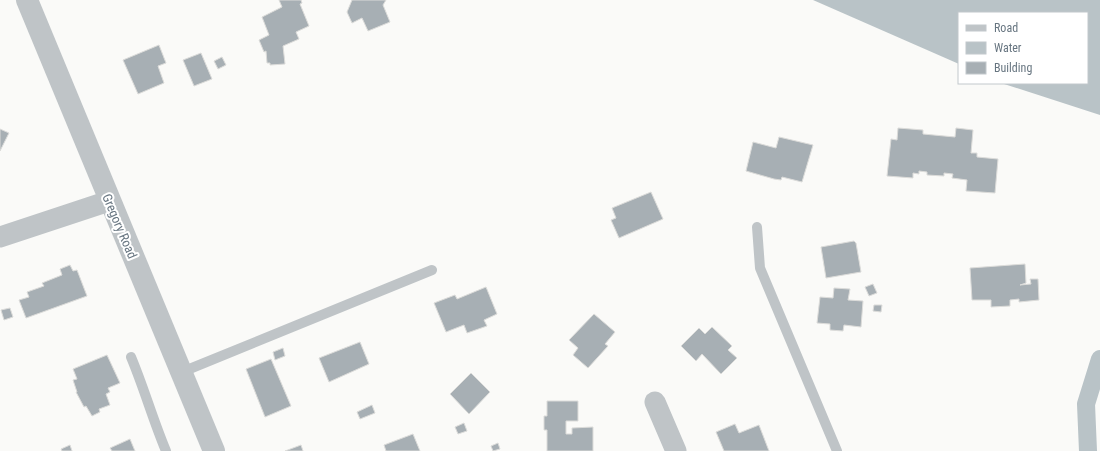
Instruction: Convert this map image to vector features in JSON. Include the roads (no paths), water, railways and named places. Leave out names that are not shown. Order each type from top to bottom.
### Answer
[{"type":"street","name":"Gregory Road","points":[[26,0],[214,451]]},
{"type":"street","points":[[0,237],[109,201]]},
{"type":"street","points":[[655,402],[676,451]]},
{"type":"lane","points":[[757,227],[760,268],[836,451]]},
{"type":"lane","points":[[182,372],[432,270]]},
{"type":"lane","points":[[131,357],[142,385],[148,408],[166,451]]},
{"type":"water","points":[[813,0],[1100,0],[1100,115],[1004,84],[1088,84],[1088,12],[958,12],[958,64]]},
{"type":"waterway","points":[[1088,451],[1086,404],[1100,359]]}]
